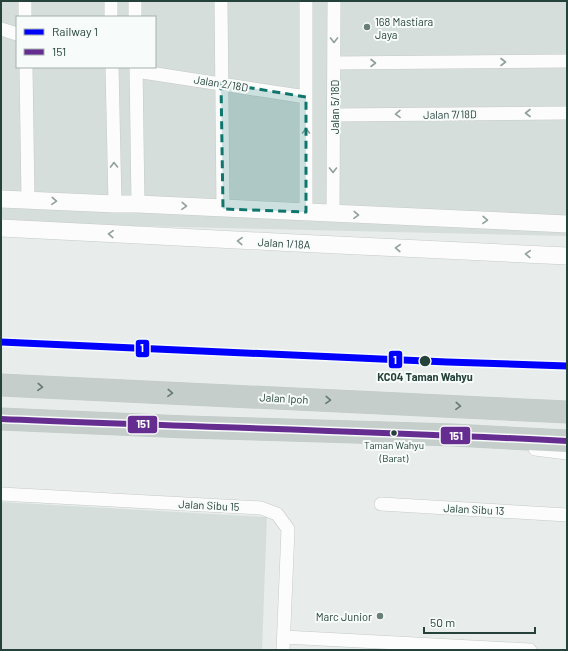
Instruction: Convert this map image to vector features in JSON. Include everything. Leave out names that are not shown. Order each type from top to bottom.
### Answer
[{"type":"highway","name":"Jalan Ipoh","points":[[1,385],[567,412]]},
{"type":"highway","points":[[1,419],[187,427],[453,435],[567,441]]},
{"type":"street","points":[[24,1],[25,16]]},
{"type":"street","points":[[111,1],[111,16]]},
{"type":"street","points":[[135,1],[135,16]]},
{"type":"street","points":[[221,1],[223,209]]},
{"type":"street","points":[[306,1],[306,212]]},
{"type":"street","name":"Jalan 5/18D","points":[[333,214],[334,1]]},
{"type":"street","points":[[1,29],[16,34]]},
{"type":"street","points":[[334,63],[567,61]]},
{"type":"street","points":[[26,68],[28,200]]},
{"type":"street","points":[[112,68],[115,204]]},
{"type":"street","points":[[136,69],[138,204]]},
{"type":"street","name":"Jalan 2/18D","points":[[136,69],[306,97]]},
{"type":"street","name":"Jalan 7/18D","points":[[334,115],[567,113]]},
{"type":"street","points":[[1,199],[567,224]]},
{"type":"street","name":"Jalan 1/18A","points":[[1,228],[336,246],[567,256]]},
{"type":"street","points":[[453,435],[491,444],[567,453]]},
{"type":"street","name":"Jalan Sibu 15","points":[[1,494],[261,508],[277,514],[288,529],[283,644]]},
{"type":"street","name":"Jalan Sibu 13","points":[[381,504],[567,515]]},
{"type":"street","points":[[283,644],[530,650]]},
{"type":"highlighted area","points":[[221,83],[306,97],[306,212],[223,209]]},
{"type":"shaded area","points":[[1,1],[567,1],[567,236],[1,223]]},
{"type":"shaded area","points":[[1,502],[267,517],[262,650],[1,650]]},
{"type":"rail line","name":"1","points":[[1,342],[567,366]]},
{"type":"transit line","name":"151","points":[[1,419],[425,434],[567,441]]},
{"type":"place","name":"168 Mastiara Jaya","points":[[367,27]]},
{"type":"place","name":"KC04 Taman Wahyu","points":[[425,361]]},
{"type":"place","name":"Taman Wahyu (Barat)","points":[[394,433]]},
{"type":"place","name":"Marc Junior","points":[[380,616]]}]
